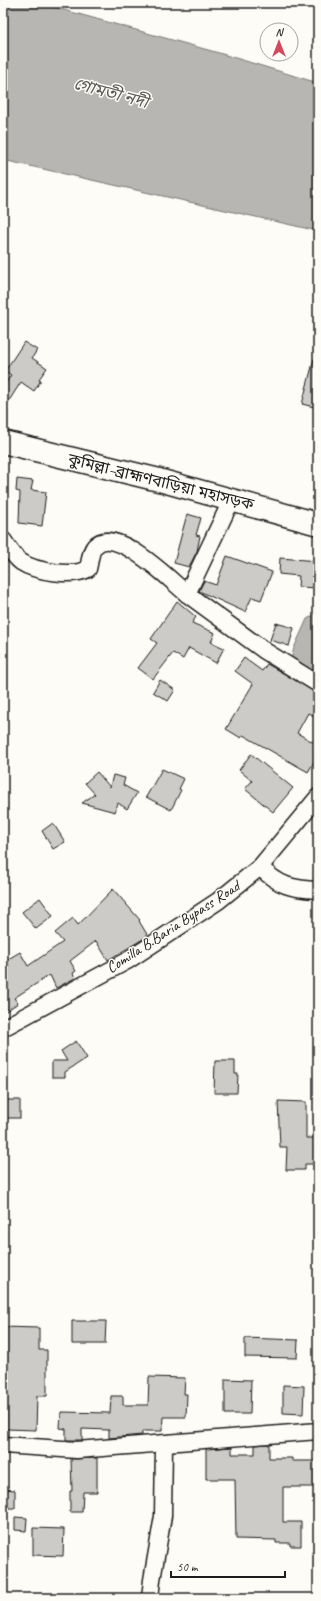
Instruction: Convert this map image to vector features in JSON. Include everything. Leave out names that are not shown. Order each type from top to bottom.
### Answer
[{"type":"highway","name":"কুমিল্লা–ব্রাহ্মণবাড়িয়া মহাসড়ক","points":[[3,442],[101,465],[232,499],[318,524]]},
{"type":"street","points":[[187,594],[232,499]]},
{"type":"street","points":[[3,540],[21,562],[42,570],[70,574],[82,572],[88,569],[92,549],[101,541],[110,540],[126,546],[187,594],[265,651],[318,684]]},
{"type":"street","name":"Comilla B.Baria Bypass Road","points":[[3,1028],[127,961],[218,901],[260,867],[318,797]]},
{"type":"street","points":[[260,867],[270,877],[283,885],[318,890]]},
{"type":"street","points":[[3,1445],[77,1450],[318,1431]]},
{"type":"street","points":[[150,1598],[163,1516],[164,1444]]},
{"type":"water","name":"গোমতী নদী","points":[[3,3],[39,3],[219,53],[318,83],[318,231],[3,160]]},
{"type":"water","points":[[318,613],[318,676],[291,659],[294,648],[307,619]]},
{"type":"building","points":[[24,342],[37,350],[32,358],[47,368],[39,379],[41,380],[34,391],[21,382],[3,410],[3,387],[11,375],[5,371]]},
{"type":"building","points":[[314,359],[318,359],[318,408],[302,404]]},
{"type":"building","points":[[17,479],[33,481],[31,490],[46,492],[42,526],[19,523],[20,492],[16,491]]},
{"type":"building","points":[[187,514],[201,518],[196,535],[200,536],[197,551],[189,567],[174,563]]},
{"type":"building","points":[[227,556],[272,572],[261,600],[252,597],[245,612],[199,591],[204,581],[216,585]]},
{"type":"building","points":[[280,558],[318,561],[318,588],[298,587],[299,576],[279,574]]},
{"type":"building","points":[[177,601],[196,617],[192,623],[215,633],[211,642],[224,648],[216,663],[189,648],[183,659],[173,653],[153,679],[138,668],[157,643],[151,639]]},
{"type":"building","points":[[276,623],[294,628],[289,646],[270,640]]},
{"type":"building","points":[[244,658],[262,671],[267,664],[318,693],[318,718],[308,713],[297,733],[318,745],[318,755],[308,772],[243,735],[241,738],[226,729],[253,684],[235,671]]},
{"type":"building","points":[[160,680],[175,690],[168,701],[153,692]]},
{"type":"building","points":[[251,754],[293,788],[273,812],[245,789],[252,781],[239,770]]},
{"type":"building","points":[[162,769],[184,779],[179,789],[181,790],[171,810],[146,797]]},
{"type":"building","points":[[97,772],[110,787],[113,775],[125,778],[123,785],[137,793],[127,809],[118,803],[115,812],[82,803],[95,794],[85,783]]},
{"type":"building","points":[[53,823],[65,842],[53,849],[42,831]]},
{"type":"building","points":[[113,889],[140,920],[139,921],[148,936],[108,960],[96,941],[70,961],[76,971],[73,973],[75,978],[56,988],[50,975],[14,998],[18,1003],[3,1013],[3,962],[20,952],[28,966],[63,942],[55,933],[73,918],[78,925]]},
{"type":"building","points":[[40,898],[53,916],[36,929],[22,912]]},
{"type":"building","points":[[76,1041],[87,1058],[65,1072],[65,1077],[52,1077],[52,1061],[67,1061],[61,1051]]},
{"type":"building","points":[[215,1061],[235,1061],[235,1074],[238,1074],[237,1093],[214,1093]]},
{"type":"building","points":[[3,1100],[20,1100],[20,1118],[3,1118]]},
{"type":"building","points":[[278,1101],[306,1102],[306,1138],[318,1138],[318,1151],[316,1151],[316,1164],[305,1164],[305,1170],[286,1170],[287,1147],[280,1147]]},
{"type":"building","points":[[72,1321],[106,1321],[105,1344],[72,1344]]},
{"type":"building","points":[[3,1327],[39,1328],[39,1350],[47,1350],[47,1396],[37,1396],[36,1430],[6,1429],[7,1378],[3,1378]]},
{"type":"building","points":[[245,1338],[298,1340],[297,1358],[245,1357]]},
{"type":"building","points":[[149,1377],[185,1378],[184,1394],[187,1394],[186,1417],[163,1417],[162,1431],[142,1431],[142,1435],[109,1438],[109,1430],[82,1429],[82,1440],[66,1440],[66,1429],[60,1428],[61,1412],[110,1413],[111,1396],[123,1396],[123,1405],[148,1405]]},
{"type":"building","points":[[225,1379],[251,1380],[250,1414],[225,1414]]},
{"type":"building","points":[[283,1385],[304,1386],[303,1414],[283,1413]]},
{"type":"building","points":[[269,1444],[269,1458],[292,1458],[292,1461],[318,1461],[318,1487],[283,1487],[283,1522],[301,1522],[301,1546],[290,1546],[290,1543],[276,1543],[276,1540],[236,1539],[235,1479],[206,1479],[206,1449],[232,1447],[232,1454],[255,1454],[255,1445]]},
{"type":"building","points":[[97,1458],[97,1492],[83,1492],[82,1512],[70,1512],[70,1491],[72,1491],[71,1459]]},
{"type":"building","points":[[3,1489],[15,1490],[15,1508],[3,1508]]},
{"type":"building","points":[[15,1517],[27,1518],[26,1531],[15,1530]]},
{"type":"building","points":[[33,1528],[64,1529],[63,1556],[33,1555]]}]
